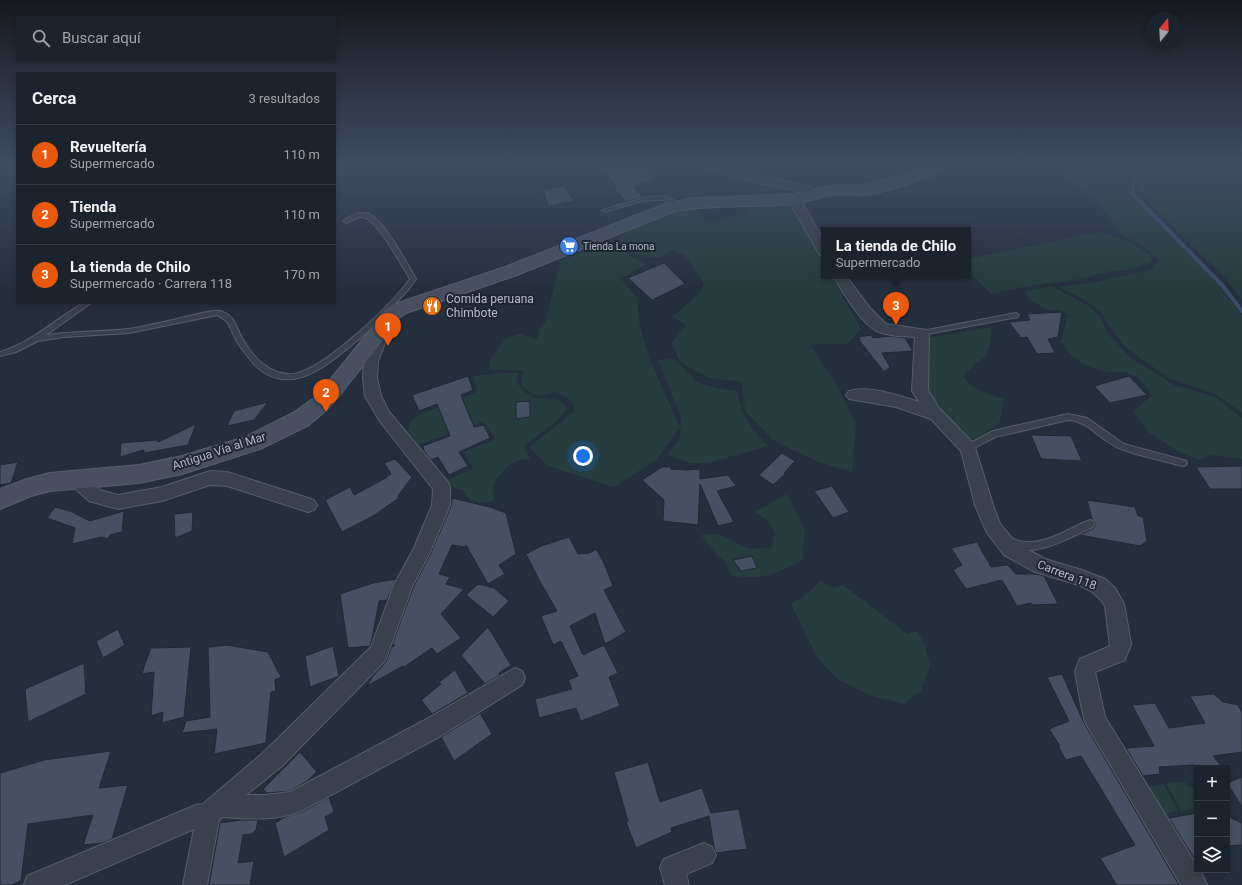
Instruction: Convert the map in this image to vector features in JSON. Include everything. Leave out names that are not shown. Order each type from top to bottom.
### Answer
[{"type":"main road","name":"Antigua Vía al Mar","points":[[0,499],[26,488],[50,482],[139,474],[182,465],[252,443],[301,420],[324,401],[383,319],[388,318],[399,309],[409,304],[424,301],[511,272],[571,249],[654,213],[676,206]]},
{"type":"street","points":[[799,206],[821,247]]},
{"type":"street","points":[[841,279],[872,319],[880,326],[893,330],[922,334]]},
{"type":"street","points":[[36,885],[214,809],[273,759],[378,654],[403,585],[421,552],[441,505],[442,487],[384,416],[373,396],[370,378],[371,361],[383,319]]},
{"type":"street","name":"Carrera 118","points":[[922,334],[920,391],[937,416],[968,448],[984,505],[993,528],[1010,549],[1041,566],[1082,578],[1098,585],[1108,594],[1114,604],[1120,644],[1118,653],[1087,666],[1084,670],[1091,705],[1096,722],[1195,885]]},
{"type":"street","points":[[854,395],[887,398],[908,403],[937,416]]},
{"type":"street","points":[[76,479],[95,496],[118,502],[162,494],[210,478],[227,479],[308,506]]},
{"type":"street","points":[[214,809],[276,807],[293,803],[431,729],[515,678]]},
{"type":"street","points":[[195,885],[214,809]]},
{"type":"street","points":[[678,885],[672,867],[704,855]]},
{"type":"lane","points":[[605,210],[619,206]]},
{"type":"lane","points":[[39,338],[129,331],[218,313],[228,317],[235,326],[240,342],[260,365],[281,376],[303,375],[321,366],[373,324],[383,319],[413,279],[390,241],[374,220],[366,215],[357,215],[346,221]]},
{"type":"lane","points":[[0,354],[39,338],[87,304]]},
{"type":"lane","points":[[922,334],[1016,316]]},
{"type":"lane","points":[[968,448],[993,434],[1068,417],[1077,417],[1089,422],[1119,445],[1183,462]]},
{"type":"lane","points":[[993,528],[1011,542],[1030,547],[1062,537],[1090,524]]},
{"type":"green space","points":[[743,206],[792,206],[821,259],[821,279],[833,279],[861,329],[847,344],[814,344],[811,346],[836,384],[856,424],[852,472],[816,461],[773,440],[745,411],[742,382],[709,378],[680,362],[672,343],[686,325],[672,317],[698,295],[704,284],[685,255],[672,251],[659,258],[642,256],[617,242],[626,230],[669,213],[691,207],[708,223],[748,213]]},
{"type":"green space","points":[[1100,206],[1142,206],[1217,283],[1242,316],[1242,413],[1214,393],[1169,378],[1125,347],[1100,311],[1085,300],[1059,287],[1094,282],[1151,270],[1159,260],[1141,245],[1123,236]]},
{"type":"green space","points":[[1152,206],[1242,206],[1242,300],[1227,280]]},
{"type":"green space","points":[[1099,232],[1132,243],[1151,256],[1152,262],[1132,269],[1102,273],[1077,280],[1033,285],[991,294],[971,274],[971,258]]},
{"type":"green space","points":[[610,241],[629,255],[646,264],[621,279],[637,298],[640,327],[649,358],[680,427],[657,459],[614,487],[548,466],[529,447],[575,411],[572,402],[555,391],[540,396],[529,392],[521,385],[523,370],[489,370],[490,360],[506,338],[520,334],[537,340],[539,329],[546,321],[560,261]]},
{"type":"green space","points":[[1052,286],[1087,305],[1100,316],[1109,335],[1131,358],[1174,385],[1215,397],[1242,418],[1242,459],[1212,455],[1199,460],[1177,451],[1147,431],[1134,411],[1152,395],[1143,383],[1138,378],[1126,373],[1097,370],[1079,361],[1061,342],[1068,314],[1059,310],[1047,310],[1029,299],[1025,291]]},
{"type":"green space","points":[[992,327],[990,344],[986,356],[963,376],[976,389],[1004,399],[1000,422],[979,437],[968,440],[944,417],[924,390],[927,338]]},
{"type":"green space","points":[[674,359],[698,383],[726,390],[737,391],[747,422],[768,446],[708,463],[691,463],[667,455],[680,438],[681,417],[658,360]]},
{"type":"green space","points":[[519,373],[517,383],[525,392],[534,398],[558,400],[568,408],[560,418],[524,446],[530,459],[512,463],[501,474],[493,484],[494,500],[487,503],[471,501],[464,491],[454,488],[447,480],[473,469],[464,452],[496,439],[483,422],[417,445],[408,430],[412,419],[477,391],[473,376]]},
{"type":"green space","points":[[787,494],[805,531],[802,560],[776,573],[761,577],[732,576],[725,561],[715,553],[701,535],[719,534],[749,549],[772,548],[775,533],[767,520],[755,512]]},
{"type":"green space","points":[[821,580],[832,588],[843,585],[907,634],[916,631],[924,642],[930,666],[921,691],[904,704],[869,695],[839,680],[818,659],[791,604],[808,593]]},
{"type":"green space","points":[[1185,782],[1189,787],[1194,788],[1194,809],[1181,811],[1166,783]]},
{"type":"green space","points":[[1164,784],[1178,811],[1162,815],[1143,788]]},
{"type":"building","points":[[664,263],[685,284],[652,300],[628,278]]},
{"type":"building","points":[[1062,312],[1058,337],[1048,339],[1055,353],[1037,354],[1027,337],[1021,338],[1009,322],[1030,320],[1027,314]]},
{"type":"building","points":[[871,335],[873,338],[890,336],[905,338],[913,351],[882,353],[890,367],[884,372],[859,340],[859,337]]},
{"type":"building","points":[[468,376],[473,390],[461,395],[474,427],[484,425],[490,438],[459,452],[468,466],[449,475],[438,457],[431,460],[424,451],[423,446],[450,436],[437,404],[419,411],[412,395]]},
{"type":"building","points":[[1129,376],[1147,395],[1110,403],[1094,386]]},
{"type":"building","points":[[530,401],[530,417],[516,419],[516,402]]},
{"type":"building","points":[[268,402],[254,420],[227,426],[234,411]]},
{"type":"building","points":[[196,424],[188,445],[144,453],[144,450],[120,457],[121,443],[157,440],[158,442]]},
{"type":"building","points":[[1031,435],[1071,436],[1082,461],[1041,459]]},
{"type":"building","points":[[782,453],[795,461],[784,473],[785,474],[773,485],[759,475]]},
{"type":"building","points":[[395,459],[412,477],[398,496],[399,498],[373,516],[342,532],[325,500],[350,487],[354,495],[386,478],[391,474],[384,463]]},
{"type":"building","points":[[18,462],[11,483],[0,485],[0,465]]},
{"type":"building","points":[[1242,466],[1242,489],[1210,489],[1196,467]]},
{"type":"building","points":[[662,467],[687,470],[700,469],[700,479],[728,475],[736,486],[717,491],[734,522],[718,526],[700,484],[698,525],[663,521],[664,500],[642,480]]},
{"type":"building","points":[[832,486],[849,512],[833,518],[814,491]]},
{"type":"building","points":[[452,498],[490,507],[506,513],[516,554],[499,565],[505,574],[488,584],[466,545],[465,547],[452,545],[439,574],[450,577],[446,584],[464,589],[441,614],[461,638],[437,654],[432,648],[404,667],[403,666],[367,686],[373,676],[386,662],[391,648],[395,645],[392,645],[413,588],[431,553],[451,506]]},
{"type":"building","points":[[1087,500],[1135,507],[1138,516],[1143,517],[1147,541],[1140,546],[1080,535],[1094,528],[1095,524],[1092,519]]},
{"type":"building","points":[[55,507],[70,511],[90,521],[124,511],[122,532],[110,535],[108,539],[102,537],[72,544],[75,528],[47,518]]},
{"type":"building","points":[[193,512],[192,531],[175,538],[174,514]]},
{"type":"building","points":[[569,537],[578,554],[590,553],[596,549],[604,563],[613,586],[604,590],[626,632],[605,644],[595,613],[570,626],[583,655],[604,645],[618,673],[609,677],[620,706],[581,721],[576,708],[539,718],[535,699],[572,689],[568,680],[578,676],[561,641],[553,645],[541,616],[557,611],[526,554],[541,546]]},
{"type":"building","points":[[977,542],[991,567],[1008,565],[1016,574],[1035,574],[1044,576],[1058,604],[1032,605],[1031,603],[1017,606],[1002,580],[966,589],[953,570],[962,565],[951,548]]},
{"type":"building","points":[[752,556],[757,568],[741,571],[733,560]]},
{"type":"building","points":[[396,579],[387,600],[379,601],[370,646],[348,648],[340,594],[373,583]]},
{"type":"building","points":[[478,584],[494,588],[509,601],[493,617],[466,595]]},
{"type":"building","points":[[488,627],[511,665],[499,673],[500,675],[485,684],[461,655]]},
{"type":"building","points":[[118,629],[125,645],[103,658],[96,641]]},
{"type":"building","points":[[227,645],[268,652],[281,677],[275,680],[276,691],[271,692],[266,743],[214,754],[217,729],[182,733],[186,721],[210,717],[208,647]]},
{"type":"building","points":[[333,646],[339,676],[310,687],[305,656]]},
{"type":"building","points":[[191,647],[184,717],[162,723],[163,712],[151,716],[154,672],[142,674],[151,648]]},
{"type":"building","points":[[84,663],[86,694],[28,722],[25,689]]},
{"type":"building","points":[[455,670],[468,693],[432,714],[421,700],[441,684],[439,682]]},
{"type":"building","points":[[1062,674],[1084,723],[1179,885],[1117,885],[1100,858],[1135,845],[1081,756],[1066,760],[1058,746],[1060,746],[1049,729],[1069,721],[1047,677]]},
{"type":"building","points":[[1214,694],[1223,702],[1238,705],[1242,712],[1242,752],[1213,756],[1220,765],[1159,767],[1160,774],[1143,776],[1126,748],[1154,746],[1132,705],[1155,703],[1169,728],[1205,723],[1190,696]]},
{"type":"building","points":[[480,713],[492,734],[454,761],[441,737]]},
{"type":"building","points":[[111,751],[99,788],[128,785],[112,839],[102,843],[83,845],[93,815],[28,824],[21,881],[11,885],[0,885],[0,773],[44,760]]},
{"type":"building","points":[[300,752],[317,772],[307,781],[290,791],[267,793],[263,789]]},
{"type":"building","points":[[648,762],[660,802],[702,788],[711,813],[739,809],[747,849],[716,853],[709,816],[671,828],[672,832],[636,848],[626,822],[628,821],[614,772]]},
{"type":"building","points":[[1242,777],[1242,807],[1230,788],[1230,782]]},
{"type":"building","points":[[329,797],[334,812],[325,817],[329,830],[284,857],[275,823],[285,817],[302,812]]},
{"type":"building","points":[[1194,814],[1194,858],[1169,818]]},
{"type":"building","points":[[1230,817],[1242,823],[1242,845],[1230,846]]},
{"type":"building","points":[[241,820],[258,820],[256,830],[252,834],[243,835],[238,863],[254,861],[250,885],[209,885],[220,823]]},
{"type":"waterway","points":[[1145,206],[1222,285],[1242,311]]},
{"type":"place","name":"Tienda La mona","points":[[569,246]]},
{"type":"place","name":"Comida peruana Chimbote","points":[[432,306]]},
{"type":"place","name":"La tienda de Chilo","points":[[896,325]]},
{"type":"place","name":"Revueltería","points":[[388,346]]},
{"type":"place","name":"Tienda","points":[[326,412]]}]
